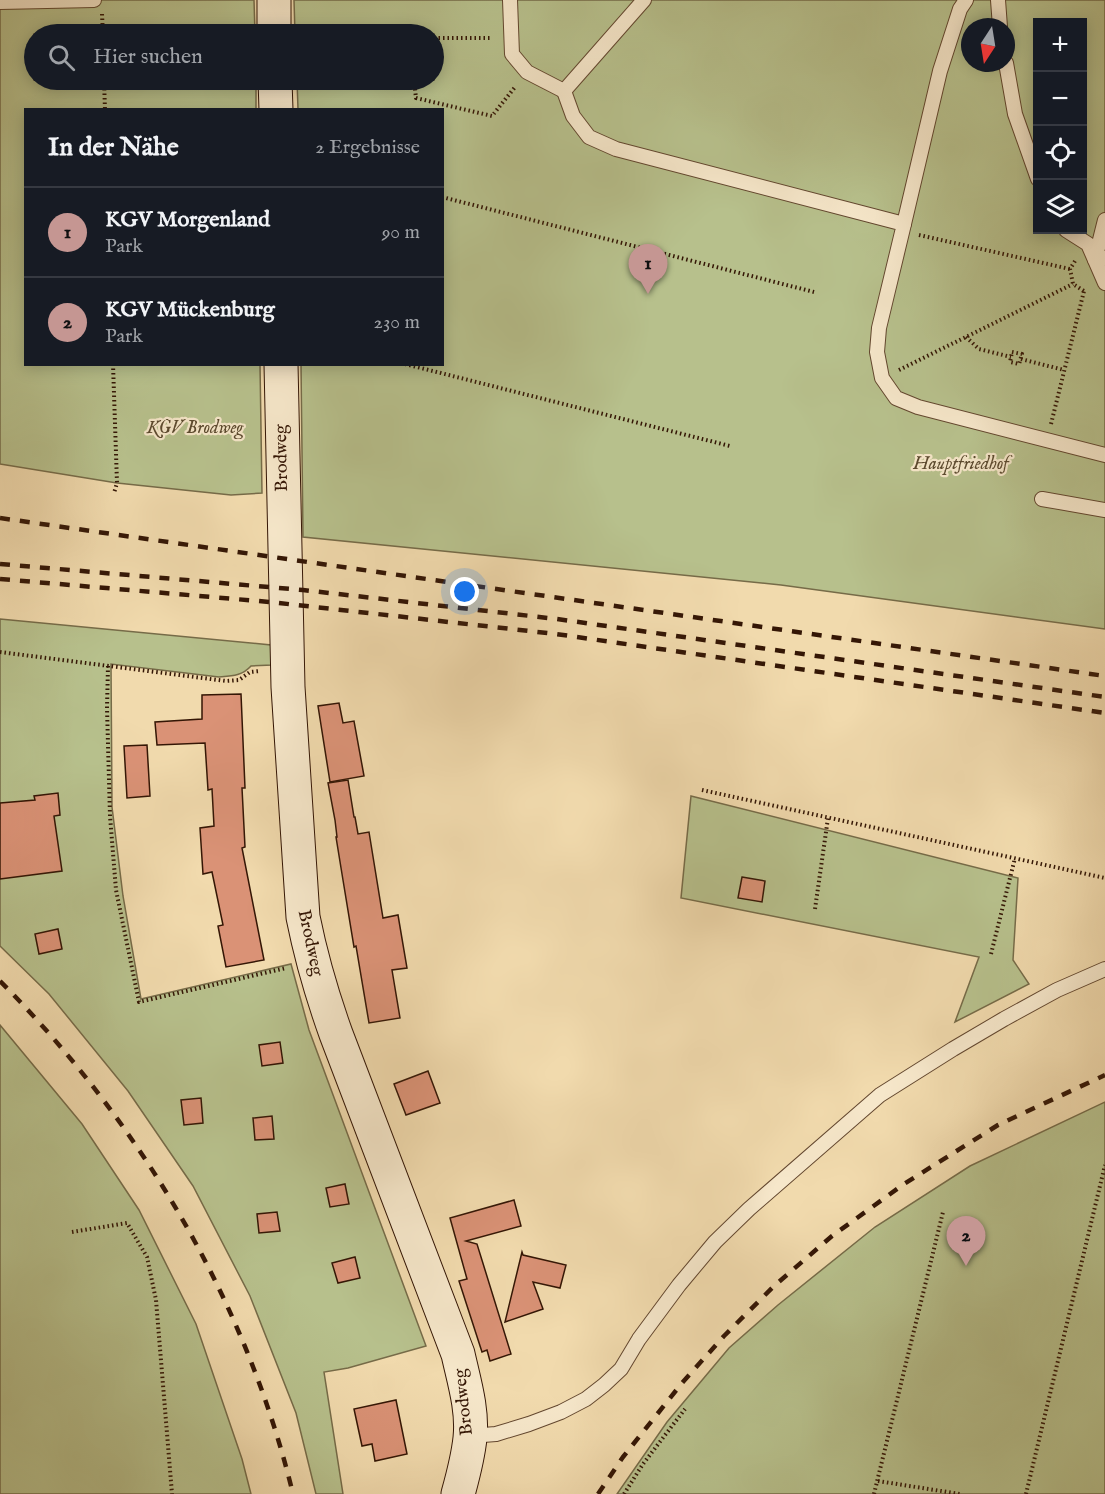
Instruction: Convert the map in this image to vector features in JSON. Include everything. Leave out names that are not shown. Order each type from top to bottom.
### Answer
[{"type":"street","points":[[274,0],[274,24]]},
{"type":"street","points":[[275,90],[276,108]]},
{"type":"street","name":"Brodweg","points":[[280,366],[287,669],[303,917],[321,992],[458,1354],[468,1405],[470,1436],[459,1494]]},
{"type":"lane","points":[[0,2],[94,0]]},
{"type":"lane","points":[[510,0],[512,54],[527,72],[564,91],[573,116],[589,137],[616,149],[903,228]]},
{"type":"lane","points":[[564,91],[644,0]]},
{"type":"lane","points":[[966,0],[960,9],[940,71],[879,328],[877,352],[882,378],[896,398],[918,407],[1105,454]]},
{"type":"lane","points":[[998,0],[999,18]]},
{"type":"lane","points":[[1008,72],[1016,114],[1033,164]]},
{"type":"lane","points":[[1105,220],[1100,259],[1105,283]]},
{"type":"lane","points":[[1072,234],[1088,244],[1100,259]]},
{"type":"lane","points":[[1042,500],[1105,510]]},
{"type":"lane","points":[[470,1436],[496,1434],[529,1424],[561,1412],[586,1399],[621,1369],[672,1294],[715,1242],[749,1209],[880,1095],[1004,1019],[1057,990],[1105,969]]},
{"type":"path","points":[[444,38],[511,37]]},
{"type":"path","points":[[415,90],[416,98],[492,116],[527,72]]},
{"type":"path","points":[[104,90],[105,108]]},
{"type":"path","points":[[444,198],[814,291]]},
{"type":"path","points":[[903,228],[1070,270]]},
{"type":"path","points":[[882,378],[1073,284]]},
{"type":"path","points":[[1047,440],[1084,291]]},
{"type":"path","points":[[966,337],[979,349],[1011,357],[1010,362],[1019,364],[1021,359],[1064,370]]},
{"type":"path","points":[[113,366],[117,483],[114,493]]},
{"type":"path","points":[[413,366],[730,446]]},
{"type":"path","points":[[0,652],[226,681],[239,680],[250,672],[287,669]]},
{"type":"path","points":[[108,666],[110,816],[116,890],[139,1002],[312,961]]},
{"type":"path","points":[[702,790],[1105,878]]},
{"type":"path","points":[[815,909],[828,818]]},
{"type":"path","points":[[991,954],[1015,858]]},
{"type":"path","points":[[1026,1494],[1105,1165]]},
{"type":"path","points":[[874,1494],[943,1212]]},
{"type":"path","points":[[72,1232],[127,1223],[147,1257],[156,1300],[172,1494]]},
{"type":"path","points":[[624,1494],[643,1464],[685,1409]]},
{"type":"path","points":[[878,1481],[960,1494]]},
{"type":"green space","name":"KGV Brodweg","points":[[0,0],[254,0],[255,24],[24,24],[24,90],[256,90],[256,108],[24,108],[24,366],[260,366],[262,493],[231,495],[117,483],[0,464]]},
{"type":"green space","name":"Hauptfriedhof","points":[[294,0],[1105,0],[1105,629],[781,585],[303,537],[301,366],[444,366],[444,108],[298,108],[297,90],[444,90],[444,24],[295,24]]},
{"type":"green space","points":[[0,619],[271,645],[272,665],[251,666],[240,674],[228,676],[219,677],[111,664],[112,807],[123,896],[141,999],[291,964],[309,1030],[426,1346],[348,1368],[324,1372],[343,1494],[316,1494],[296,1413],[250,1296],[193,1186],[128,1091],[49,994],[0,946]]},
{"type":"green space","points":[[691,796],[1018,878],[1013,960],[1029,984],[955,1022],[979,957],[681,898]]},
{"type":"green space","points":[[0,1025],[82,1124],[139,1210],[196,1324],[242,1459],[251,1494],[0,1494]]},
{"type":"green space","points":[[1105,1102],[1105,1494],[617,1494],[667,1422],[729,1348],[778,1305],[875,1227],[970,1166]]},
{"type":"building","points":[[241,694],[245,788],[242,788],[245,847],[242,848],[264,960],[226,967],[218,926],[223,925],[212,872],[203,874],[200,828],[214,826],[212,789],[208,790],[205,743],[157,745],[155,722],[202,719],[202,695]]},
{"type":"building","points":[[339,703],[343,723],[354,721],[364,776],[330,782],[318,706]]},
{"type":"building","points":[[147,745],[150,796],[127,798],[124,746]]},
{"type":"building","points":[[348,780],[358,834],[369,832],[383,918],[398,915],[407,968],[392,970],[400,1018],[369,1023],[356,946],[354,947],[328,783]]},
{"type":"building","points":[[58,793],[60,815],[54,816],[62,871],[0,879],[0,803],[35,800],[34,796]]},
{"type":"building","points":[[742,877],[765,881],[762,902],[738,898]]},
{"type":"building","points":[[58,929],[62,949],[39,954],[35,934]]},
{"type":"building","points":[[280,1042],[283,1063],[262,1066],[259,1045]]},
{"type":"building","points":[[428,1071],[440,1103],[406,1115],[394,1084]]},
{"type":"building","points":[[201,1098],[203,1123],[184,1125],[181,1100]]},
{"type":"building","points":[[272,1116],[274,1139],[255,1140],[253,1118]]},
{"type":"building","points":[[345,1184],[349,1204],[330,1207],[326,1188]]},
{"type":"building","points":[[514,1200],[521,1226],[466,1241],[477,1244],[511,1354],[490,1361],[487,1350],[482,1352],[459,1281],[467,1279],[450,1218]]},
{"type":"building","points":[[277,1212],[280,1231],[259,1233],[257,1214]]},
{"type":"building","points":[[522,1252],[523,1255],[566,1265],[560,1288],[533,1282],[543,1309],[505,1322]]},
{"type":"building","points":[[355,1257],[360,1278],[338,1283],[332,1263]]},
{"type":"building","points":[[396,1400],[407,1454],[375,1461],[372,1444],[362,1446],[354,1409]]},
{"type":"railway","points":[[0,518],[1105,676]]},
{"type":"railway","points":[[0,564],[303,590],[557,619],[1105,697]]},
{"type":"railway","points":[[0,579],[270,602],[556,634],[1105,713]]},
{"type":"railway","points":[[0,981],[51,1036],[98,1093],[142,1154],[181,1218],[217,1284],[247,1352],[273,1422],[293,1494]]},
{"type":"railway","points":[[598,1494],[623,1457],[682,1383],[724,1336],[774,1286],[832,1236],[904,1184],[998,1125],[1105,1075]]},
{"type":"place","name":"KGV Morgenland","points":[[648,294]]},
{"type":"place","name":"KGV Mückenburg","points":[[966,1266]]}]
